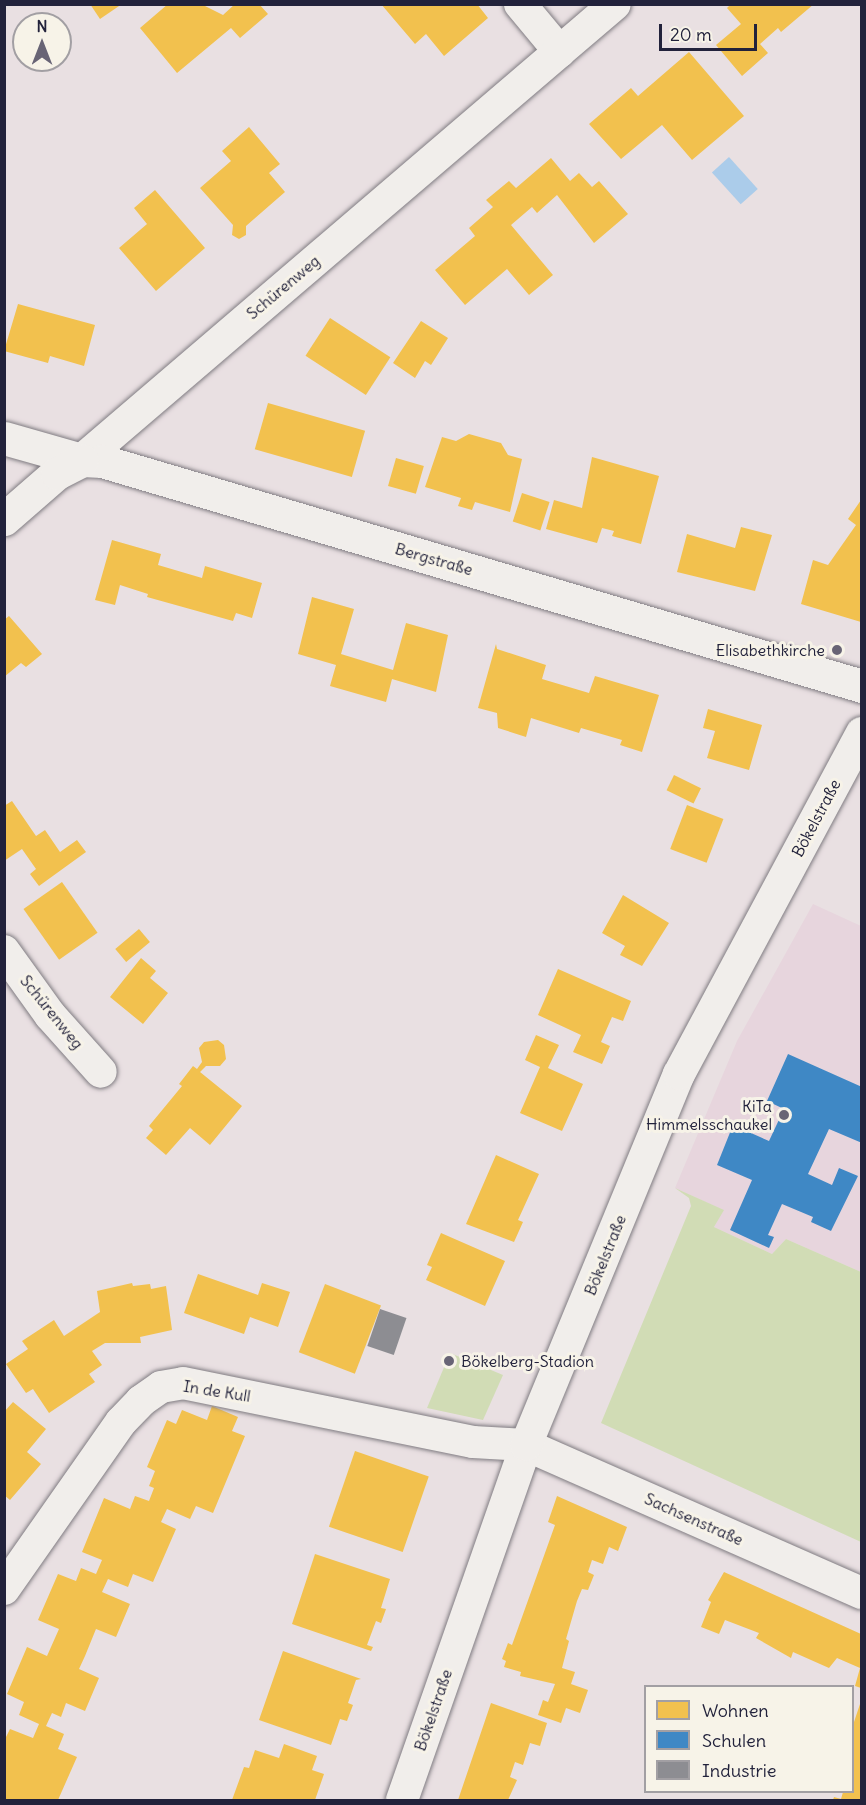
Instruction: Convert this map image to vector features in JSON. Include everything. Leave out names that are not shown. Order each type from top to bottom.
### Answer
[{"type":"main road","name":"Bergstraße","points":[[4,438],[82,460],[102,461],[861,686]]},
{"type":"main road","name":"Schürenweg","points":[[4,519],[57,473],[82,460]]},
{"type":"street","points":[[520,4],[560,52]]},
{"type":"street","name":"Schürenweg","points":[[82,460],[615,4]]},
{"type":"street","name":"Bökelstraße","points":[[402,1800],[526,1445],[679,1074],[861,733]]},
{"type":"street","name":"Schürenweg","points":[[4,951],[50,1015],[101,1072]]},
{"type":"street","name":"In de Kull","points":[[4,1588],[121,1422],[141,1401],[161,1387],[183,1383],[473,1442],[526,1445]]},
{"type":"street","name":"Sachsenstraße","points":[[526,1445],[861,1593]]},
{"type":"shaded area","name":"KiTa Himmelsschaukel","points":[[813,904],[861,926],[861,1272],[786,1239],[772,1254],[714,1227],[723,1210],[675,1188],[737,1041]]},
{"type":"green space","points":[[675,1188],[724,1210],[714,1227],[772,1254],[786,1239],[861,1272],[861,1542],[601,1423],[691,1206],[689,1198]]},
{"type":"green space","points":[[450,1353],[503,1375],[483,1420],[427,1408]]},
{"type":"water","points":[[729,157],[758,189],[741,204],[712,172]]},
{"type":"building: Wohnen","points":[[90,4],[122,4],[100,19]]},
{"type":"building: Wohnen","points":[[168,4],[201,4],[223,15],[235,4],[259,4],[268,14],[240,38],[231,28],[177,73],[140,28]]},
{"type":"building: Wohnen","points":[[381,4],[477,4],[488,18],[444,56],[426,34],[415,44]]},
{"type":"building: Wohnen","points":[[731,4],[814,4],[781,32],[778,28],[760,44],[768,53],[742,76],[716,45],[741,24],[727,8]]},
{"type":"building: Wohnen","points":[[689,52],[744,116],[692,160],[662,125],[621,159],[589,124],[631,88],[638,96]]},
{"type":"building: Wohnen","points":[[249,127],[280,164],[269,173],[285,192],[246,226],[246,235],[239,239],[232,235],[233,225],[200,188],[231,161],[222,151]]},
{"type":"building: Wohnen","points":[[551,158],[570,181],[579,173],[592,187],[599,181],[628,214],[594,243],[557,195],[537,213],[532,207],[511,225],[553,275],[529,295],[507,269],[465,305],[435,270],[475,236],[469,228],[493,207],[486,200],[509,181],[516,188]]},
{"type":"building: Wohnen","points":[[155,190],[205,248],[156,291],[119,248],[147,224],[134,208]]},
{"type":"building: Wohnen","points":[[18,304],[95,325],[84,366],[50,356],[48,363],[4,351]]},
{"type":"building: Wohnen","points":[[330,318],[390,357],[366,395],[305,356]]},
{"type":"building: Wohnen","points":[[421,321],[448,338],[431,365],[425,361],[415,378],[393,363]]},
{"type":"building: Wohnen","points":[[268,403],[365,431],[352,477],[255,449]]},
{"type":"building: Wohnen","points":[[469,434],[501,443],[508,455],[522,459],[510,512],[475,502],[472,510],[458,506],[461,498],[425,487],[442,437],[456,441]]},
{"type":"building: Wohnen","points":[[592,457],[659,476],[641,544],[612,536],[614,531],[602,528],[597,543],[546,529],[554,500],[582,508]]},
{"type":"building: Wohnen","points":[[396,458],[424,466],[416,494],[388,486]]},
{"type":"building: Wohnen","points":[[522,493],[550,502],[540,530],[513,522]]},
{"type":"building: Wohnen","points":[[861,500],[861,622],[801,604],[813,560],[828,565],[856,525],[848,519]]},
{"type":"building: Wohnen","points":[[741,527],[772,535],[755,591],[677,572],[687,534],[735,548]]},
{"type":"building: Wohnen","points":[[112,540],[161,554],[158,565],[202,578],[205,566],[262,583],[252,618],[236,613],[233,621],[147,597],[148,594],[120,585],[115,605],[95,600]]},
{"type":"building: Wohnen","points":[[312,597],[354,609],[341,654],[393,670],[406,623],[448,635],[436,692],[392,679],[386,702],[330,686],[336,665],[298,654]]},
{"type":"building: Wohnen","points":[[9,616],[42,654],[26,667],[21,663],[4,677],[4,620]]},
{"type":"building: Wohnen","points":[[496,644],[497,649],[546,665],[542,679],[589,693],[595,676],[659,695],[642,752],[620,745],[622,740],[581,728],[579,733],[531,718],[526,737],[498,728],[497,713],[478,708]]},
{"type":"building: Wohnen","points":[[708,709],[762,725],[749,770],[707,758],[715,731],[703,728]]},
{"type":"building: Wohnen","points":[[674,775],[701,788],[694,803],[667,790]]},
{"type":"building: Wohnen","points":[[12,801],[36,836],[45,830],[60,852],[77,840],[86,852],[39,886],[30,874],[36,869],[22,849],[4,861],[4,806]]},
{"type":"building: Wohnen","points":[[687,805],[723,819],[707,863],[670,849]]},
{"type":"building: Wohnen","points":[[62,882],[98,933],[59,960],[23,909]]},
{"type":"building: Wohnen","points":[[623,895],[669,923],[642,966],[620,955],[625,946],[602,933]]},
{"type":"building: Wohnen","points":[[139,929],[150,942],[126,962],[115,949]]},
{"type":"building: Wohnen","points":[[141,958],[156,971],[150,978],[168,993],[143,1024],[110,997]]},
{"type":"building: Wohnen","points":[[558,969],[631,1001],[623,1021],[612,1017],[601,1042],[610,1046],[602,1064],[573,1052],[581,1035],[538,1015]]},
{"type":"building: Wohnen","points":[[536,1035],[559,1045],[548,1068],[583,1084],[562,1131],[520,1113],[540,1067],[525,1060]]},
{"type":"building: Wohnen","points":[[218,1040],[224,1045],[226,1059],[220,1066],[206,1066],[200,1072],[242,1106],[210,1145],[190,1128],[166,1155],[146,1138],[153,1130],[149,1126],[182,1086],[179,1084],[193,1066],[197,1069],[202,1062],[199,1048],[204,1042]]},
{"type":"building: Wohnen","points":[[496,1155],[539,1174],[518,1220],[523,1222],[514,1242],[466,1224]]},
{"type":"building: Wohnen","points":[[441,1233],[505,1261],[485,1306],[426,1280],[432,1267],[427,1265]]},
{"type":"building: Wohnen","points":[[198,1274],[258,1295],[262,1283],[290,1292],[278,1327],[250,1317],[244,1334],[184,1313]]},
{"type":"building: Wohnen","points":[[132,1283],[133,1286],[150,1284],[151,1289],[166,1286],[172,1330],[140,1337],[141,1343],[105,1343],[92,1351],[102,1365],[89,1374],[95,1382],[49,1413],[33,1389],[26,1393],[6,1364],[28,1349],[22,1341],[54,1320],[64,1336],[100,1312],[97,1291]]},
{"type":"building: Wohnen","points":[[325,1284],[381,1306],[355,1374],[299,1352]]},
{"type":"building: Wohnen","points":[[13,1402],[46,1429],[27,1452],[41,1464],[10,1500],[4,1495],[4,1412]]},
{"type":"building: Wohnen","points":[[212,1406],[238,1417],[232,1431],[245,1436],[213,1513],[196,1506],[190,1519],[167,1509],[161,1522],[176,1529],[153,1582],[133,1574],[128,1587],[108,1579],[102,1592],[130,1604],[116,1637],[96,1629],[79,1669],[99,1678],[85,1711],[66,1703],[61,1717],[52,1713],[46,1726],[64,1734],[58,1749],[77,1757],[58,1800],[4,1800],[4,1741],[10,1729],[33,1738],[39,1724],[19,1715],[24,1702],[7,1694],[27,1647],[47,1656],[59,1629],[38,1620],[58,1574],[76,1581],[81,1568],[96,1574],[102,1560],[82,1552],[104,1498],[130,1509],[135,1496],[149,1501],[154,1488],[149,1486],[155,1471],[147,1467],[167,1420],[176,1424],[182,1410],[207,1420]]},
{"type":"building: Wohnen","points":[[355,1451],[429,1476],[403,1552],[329,1527]]},
{"type":"building: Wohnen","points":[[557,1496],[627,1527],[618,1551],[609,1547],[603,1564],[592,1560],[588,1572],[594,1575],[588,1590],[582,1589],[577,1601],[566,1639],[569,1641],[562,1668],[575,1672],[571,1684],[588,1690],[580,1713],[566,1708],[561,1723],[538,1715],[543,1700],[548,1702],[555,1684],[520,1676],[521,1672],[504,1667],[506,1661],[502,1659],[508,1643],[512,1645],[555,1525],[548,1522]]},
{"type":"building: Wohnen","points":[[315,1554],[390,1579],[381,1608],[386,1609],[381,1623],[376,1621],[367,1645],[373,1647],[371,1651],[292,1624]]},
{"type":"building: Wohnen","points":[[724,1572],[861,1634],[861,1688],[855,1686],[860,1668],[837,1658],[829,1668],[793,1652],[791,1658],[756,1638],[759,1633],[725,1620],[719,1634],[701,1627],[711,1602],[708,1600]]},
{"type":"building: Wohnen","points":[[283,1651],[361,1679],[356,1680],[348,1703],[353,1705],[347,1721],[340,1719],[331,1745],[259,1720]]},
{"type":"building: Wohnen","points":[[861,1701],[861,1800],[833,1800],[834,1797],[841,1799],[843,1793],[854,1793],[854,1722]]},
{"type":"building: Wohnen","points":[[491,1703],[547,1723],[540,1746],[530,1743],[523,1765],[515,1762],[510,1777],[517,1780],[508,1800],[458,1800]]},
{"type":"building: Wohnen","points":[[284,1744],[317,1756],[312,1770],[324,1774],[315,1800],[232,1800],[244,1767],[249,1768],[255,1750],[279,1758]]},
{"type":"building: Schulen","points":[[788,1054],[862,1087],[862,1143],[829,1129],[808,1174],[832,1185],[839,1168],[858,1176],[831,1231],[811,1222],[813,1217],[782,1204],[768,1235],[774,1237],[769,1248],[730,1230],[752,1180],[717,1165],[733,1125],[769,1141],[784,1109],[767,1101]]},
{"type":"building: Industrie","points":[[380,1309],[406,1318],[394,1355],[367,1346]]},
{"type":"place","name":"Elisabethkirche","points":[[837,650]]},
{"type":"place","name":"KiTa Himmelsschaukel","points":[[784,1115]]},
{"type":"place","name":"Bökelberg-Stadion","points":[[449,1361]]}]
